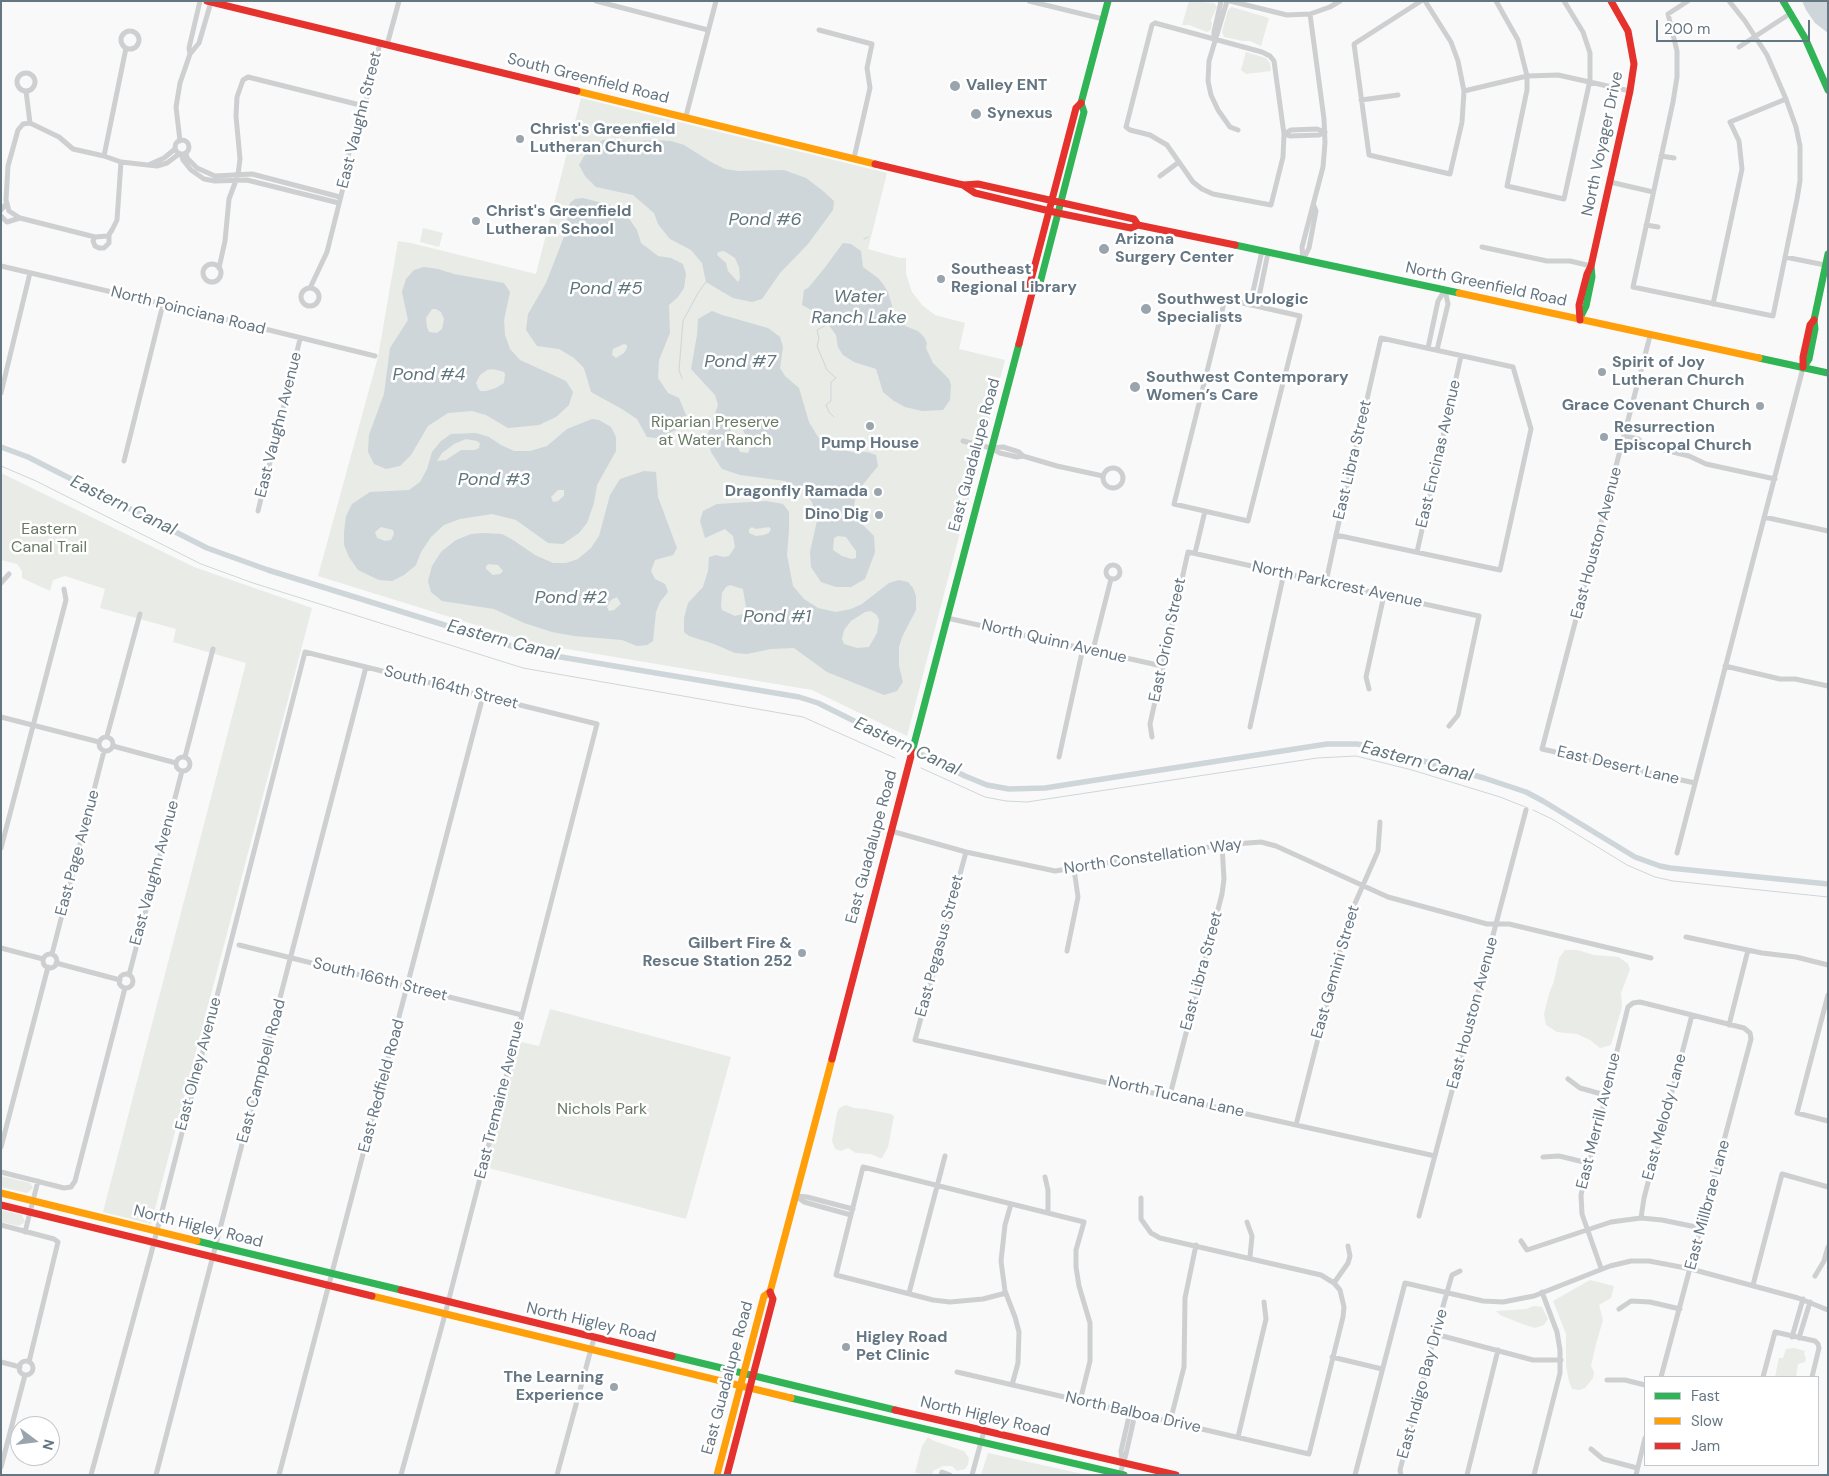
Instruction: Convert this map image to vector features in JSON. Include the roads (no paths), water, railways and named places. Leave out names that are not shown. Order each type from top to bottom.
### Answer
[{"type":"main road","name":"East Guadalupe Road","points":[[727,1475],[773,1299],[770,1292],[991,448],[1032,293],[1039,286],[1076,108],[1081,103],[1108,1]]},
{"type":"main road","name":"North Voyager Drive","points":[[1580,320],[1586,306],[1592,277],[1591,266],[1630,91],[1634,64],[1628,31],[1611,1]]},
{"type":"main road","points":[[1783,1],[1805,38],[1828,90]]},
{"type":"main road","name":"South Greenfield Road","points":[[209,2],[963,184],[975,193],[1054,212]]},
{"type":"main road","points":[[963,184],[978,188],[986,186],[1056,202]]},
{"type":"main road","name":"North Greenfield Road","points":[[1056,202],[1134,219],[1138,225]]},
{"type":"main road","name":"North Greenfield Road","points":[[1054,212],[1131,228],[1138,225],[1828,373]]},
{"type":"main road","points":[[1803,368],[1809,359],[1815,329],[1814,320],[1828,254]]},
{"type":"main road","name":"North Higley Road","points":[[1,1193],[594,1338],[1176,1475]]},
{"type":"main road","name":"North Higley Road","points":[[1,1205],[750,1389],[1122,1474]]},
{"type":"main road","name":"East Guadalupe Road","points":[[717,1475],[764,1296],[770,1292]]},
{"type":"main road","points":[[898,1423],[900,1411]]},
{"type":"street","points":[[190,54],[189,48],[200,1]]},
{"type":"street","name":"East Vaughn Street","points":[[310,288],[326,252],[339,203],[348,156],[383,44],[399,1]]},
{"type":"street","points":[[596,1],[708,30]]},
{"type":"street","points":[[686,116],[716,1]]},
{"type":"street","points":[[1029,1],[1103,19]]},
{"type":"street","points":[[1222,1],[1208,68],[1209,87],[1214,103],[1230,127],[1238,130]]},
{"type":"street","points":[[1214,39],[1219,32],[1228,1],[1287,15],[1310,14],[1330,7],[1340,1]]},
{"type":"street","points":[[1421,1],[1354,44],[1369,155],[1450,174],[1462,122],[1464,90],[1458,61],[1451,42],[1425,1]]},
{"type":"street","points":[[1496,1],[1518,40],[1527,76],[1526,98],[1507,186],[1564,199],[1590,80],[1590,53],[1583,32],[1564,1]]},
{"type":"street","points":[[1688,1],[1668,14],[1677,51],[1673,102],[1633,286],[1773,316],[1797,199],[1801,162],[1800,146],[1786,99],[1766,55],[1755,36],[1729,1]]},
{"type":"street","points":[[180,141],[176,107],[180,83],[190,54],[199,43],[209,2]]},
{"type":"street","points":[[1739,47],[1791,13]]},
{"type":"street","points":[[1303,260],[1309,248],[1316,211],[1314,206],[1325,155],[1325,132],[1310,14]]},
{"type":"street","points":[[1153,24],[1214,39],[1262,52],[1272,58],[1276,65],[1284,134],[1283,158],[1272,205],[1207,192],[1193,182],[1171,150],[1161,141],[1126,127],[1153,24]]},
{"type":"street","points":[[194,28],[203,30]]},
{"type":"street","points":[[819,30],[872,44],[867,68],[870,88],[854,158]]},
{"type":"street","points":[[104,156],[126,48]]},
{"type":"street","points":[[1464,90],[1527,76],[1558,74],[1590,80],[1630,91]]},
{"type":"street","points":[[219,268],[225,241],[229,199],[238,175],[240,160],[236,116],[237,98],[243,80],[248,77],[364,106]]},
{"type":"street","points":[[26,91],[30,123]]},
{"type":"street","points":[[1361,100],[1398,95]]},
{"type":"street","points":[[1713,304],[1742,169],[1739,141],[1730,122],[1786,99]]},
{"type":"street","points":[[121,162],[116,220],[108,235],[95,237],[20,218],[9,211],[7,203],[8,166],[18,130],[22,124],[30,123],[59,136],[73,149],[121,162],[148,165],[180,153],[188,149],[188,144],[185,141],[180,141],[175,145],[180,153],[183,160],[204,179],[215,182],[247,180],[340,197]]},
{"type":"street","points":[[1284,134],[1290,136],[1319,135],[1325,132]]},
{"type":"street","points":[[180,153],[197,168],[215,176],[252,174],[339,203]]},
{"type":"street","points":[[1661,156],[1674,158]]},
{"type":"street","points":[[1160,176],[1179,162]]},
{"type":"street","points":[[1610,182],[1653,192]]},
{"type":"street","points":[[1,210],[7,203]]},
{"type":"street","points":[[1,216],[7,222],[20,218]]},
{"type":"street","points":[[1646,225],[1658,227]]},
{"type":"street","points":[[95,237],[93,241],[95,246],[104,248],[109,243],[108,235]]},
{"type":"street","points":[[1482,247],[1546,261],[1570,261],[1591,266]]},
{"type":"street","points":[[1250,305],[1265,252]]},
{"type":"street","points":[[1257,306],[1265,252]]},
{"type":"street","points":[[1785,257],[1825,265]]},
{"type":"street","name":"North Poinciana Road","points":[[1,266],[375,356]]},
{"type":"street","points":[[1,393],[30,273]]},
{"type":"street","points":[[1336,535],[1500,570],[1530,429],[1513,367],[1428,348],[1438,301],[1445,290]]},
{"type":"street","points":[[1437,350],[1448,304],[1445,290]]},
{"type":"street","points":[[1225,299],[1250,305],[1300,316],[1248,521],[1174,504],[1225,299]]},
{"type":"street","points":[[124,461],[163,304]]},
{"type":"street","name":"East Houston Avenue","points":[[1542,749],[1626,436],[1650,336]]},
{"type":"street","name":"East Vaughn Avenue","points":[[258,511],[300,338]]},
{"type":"street","name":"East Libra Street","points":[[1326,582],[1381,338],[1428,348]]},
{"type":"street","name":"East Encinas Avenue","points":[[1418,552],[1461,356]]},
{"type":"street","name":"East Desert Lane","points":[[1677,852],[1803,368]]},
{"type":"street","points":[[1626,436],[1638,439],[1645,445],[1689,456],[1706,464],[1775,479]]},
{"type":"street","points":[[963,441],[991,448],[1000,453],[1017,457],[1023,456],[1103,476]]},
{"type":"street","points":[[1195,553],[1205,511]]},
{"type":"street","points":[[1764,517],[1828,531]]},
{"type":"street","name":"East Orion Street","points":[[1152,737],[1150,724],[1188,552],[1195,553]]},
{"type":"street","name":"North Parkcrest Avenue","points":[[1195,553],[1480,616],[1458,714],[1449,726]]},
{"type":"street","points":[[1250,727],[1284,573]]},
{"type":"street","points":[[1,583],[9,574]]},
{"type":"street","points":[[1093,650],[1111,578]]},
{"type":"street","points":[[1,848],[66,600],[64,589]]},
{"type":"street","points":[[1369,689],[1366,678],[1384,595]]},
{"type":"street","points":[[113,746],[108,751],[104,751],[99,747],[99,742],[103,737],[107,736],[140,614]]},
{"type":"street","name":"North Quinn Avenue","points":[[947,618],[1162,666]]},
{"type":"street","points":[[176,763],[179,758],[185,757],[214,648]]},
{"type":"street","points":[[1059,757],[1083,648]]},
{"type":"street","name":"South 164th Street","points":[[305,652],[597,724]]},
{"type":"street","name":"East Olney Avenue","points":[[91,1475],[153,1243],[305,652]]},
{"type":"street","name":"East Campbell Road","points":[[156,1475],[366,666]]},
{"type":"street","points":[[1725,666],[1780,679],[1795,679],[1828,686]]},
{"type":"street","name":"East Redfield Road","points":[[279,1475],[483,696]]},
{"type":"street","points":[[1,717],[99,742]]},
{"type":"street","name":"East Tremaine Avenue","points":[[401,1475],[448,1302],[597,724]]},
{"type":"street","points":[[107,736],[112,740],[113,746]]},
{"type":"street","points":[[113,746],[176,763]]},
{"type":"street","name":"East Desert Lane","points":[[1542,749],[1695,783]]},
{"type":"street","name":"East Page Avenue","points":[[52,954],[104,751]]},
{"type":"street","name":"East Vaughn Avenue","points":[[38,1181],[64,1188],[71,1187],[74,1181],[125,988],[133,984],[132,977],[129,974],[182,771],[190,766],[189,760],[185,757]]},
{"type":"street","points":[[176,763],[177,768],[182,771]]},
{"type":"street","name":"East Houston Avenue","points":[[1419,1216],[1526,810]]},
{"type":"street","name":"East Gemini Street","points":[[1296,1125],[1349,917],[1378,851],[1380,822]]},
{"type":"street","name":"North Constellation Way","points":[[891,831],[966,852],[1054,871],[1074,870],[1222,845],[1261,842],[1276,846],[1388,897],[1487,924],[1509,924],[1651,958]]},
{"type":"street","name":"East Libra Street","points":[[1170,1095],[1222,894],[1224,879],[1222,845]]},
{"type":"street","name":"East Pegasus Street","points":[[915,1040],[966,852]]},
{"type":"street","points":[[1066,951],[1078,897],[1074,870]]},
{"type":"street","points":[[1686,937],[1748,950],[1796,957],[1828,965]]},
{"type":"street","name":"South 166th Street","points":[[239,945],[522,1015]]},
{"type":"street","points":[[1,948],[43,959]]},
{"type":"street","points":[[1692,1015],[1729,1025],[1748,950]]},
{"type":"street","points":[[43,959],[47,954],[52,954],[56,958],[56,963]]},
{"type":"street","points":[[43,959],[48,967]]},
{"type":"street","points":[[48,967],[54,966],[56,963]]},
{"type":"street","points":[[56,963],[120,980]]},
{"type":"street","points":[[1,1147],[48,967]]},
{"type":"street","points":[[125,988],[121,986],[120,980],[123,975],[129,974]]},
{"type":"street","points":[[1828,995],[1797,1113],[1828,1121]]},
{"type":"street","name":"East Merrill Avenue","points":[[1601,1268],[1586,1230],[1582,1214],[1581,1194],[1628,1007],[1633,1003],[1640,1002],[1692,1015]]},
{"type":"street","name":"East Melody Lane","points":[[1641,1218],[1644,1198],[1692,1015]]},
{"type":"street","name":"East Millbrae Lane","points":[[1661,1376],[1751,1039],[1750,1033],[1744,1028],[1729,1025]]},
{"type":"street","name":"North Tucana Lane","points":[[915,1040],[1170,1095],[1436,1156]]},
{"type":"street","points":[[1568,1079],[1580,1088],[1605,1095]]},
{"type":"street","points":[[908,1293],[945,1156]]},
{"type":"street","points":[[1543,1157],[1559,1156],[1588,1163]]},
{"type":"street","points":[[1006,1293],[983,1299],[950,1302],[933,1300],[836,1275],[863,1167],[1084,1222],[1076,1250],[1076,1266],[1079,1286],[1090,1323],[1090,1361],[1080,1401]]},
{"type":"street","points":[[1,1172],[38,1181],[25,1232]]},
{"type":"street","points":[[1752,1286],[1782,1174],[1828,1187]]},
{"type":"street","points":[[1045,1177],[1048,1190],[1048,1213]]},
{"type":"street","points":[[796,1196],[806,1196],[852,1212]]},
{"type":"street","points":[[1141,1198],[1141,1219],[1151,1233],[1160,1238],[1250,1257],[1321,1275],[1334,1283],[1340,1290],[1344,1307],[1332,1357],[1382,1369]]},
{"type":"street","points":[[1011,1204],[1001,1246],[1001,1261],[1006,1293],[1015,1317],[1018,1332],[1018,1363],[1012,1385]]},
{"type":"street","points":[[1520,1241],[1528,1250],[1611,1222],[1641,1218],[1667,1220],[1701,1228]]},
{"type":"street","points":[[1247,1222],[1252,1236],[1250,1257]]},
{"type":"street","points":[[1,1226],[54,1239],[58,1242],[28,1362]]},
{"type":"street","points":[[1170,1422],[1184,1368],[1184,1298],[1196,1246]]},
{"type":"street","points":[[1334,1283],[1348,1263],[1350,1256],[1348,1246]]},
{"type":"street","points":[[1814,1276],[1824,1261],[1828,1247]]},
{"type":"street","points":[[1355,1475],[1405,1283],[1483,1301],[1502,1302],[1518,1300],[1542,1292],[1601,1268],[1631,1261],[1649,1261],[1691,1269],[1803,1299],[1828,1310]]},
{"type":"street","name":"East Indigo Bay Drive","points":[[1401,1475],[1400,1470],[1452,1275],[1460,1271]]},
{"type":"street","points":[[1534,1475],[1558,1384],[1561,1360],[1557,1332],[1542,1292]]},
{"type":"street","points":[[1792,1337],[1803,1299]]},
{"type":"street","points":[[1619,1309],[1631,1301],[1650,1302],[1680,1309]]},
{"type":"street","points":[[1238,1437],[1266,1319],[1264,1302]]},
{"type":"street","points":[[1799,1338],[1810,1302]]},
{"type":"street","points":[[1763,1376],[1775,1332],[1818,1344],[1819,1348],[1812,1376]]},
{"type":"street","points":[[1435,1334],[1533,1360],[1561,1360]]},
{"type":"street","points":[[557,1475],[594,1338]]},
{"type":"street","points":[[1467,1475],[1498,1350]]},
{"type":"street","name":"North Balboa Drive","points":[[957,1372],[1309,1454],[1332,1357]]},
{"type":"street","points":[[1,1362],[20,1367]]},
{"type":"street","points":[[25,1375],[20,1372],[20,1367],[23,1362],[28,1362]]},
{"type":"street","points":[[25,1375],[33,1370],[28,1362]]},
{"type":"street","points":[[1,1467],[25,1375]]},
{"type":"street","points":[[1607,1380],[1625,1380],[1644,1385]]},
{"type":"street","points":[[1122,1474],[1121,1451],[1133,1413]]},
{"type":"street","points":[[972,1475],[984,1431]]},
{"type":"street","points":[[1636,1475],[1644,1442]]},
{"type":"street","points":[[1591,1449],[1603,1459],[1638,1468]]},
{"type":"street","points":[[941,1474],[950,1475]]},
{"type":"water","points":[[1802,1],[1828,1],[1828,33],[1815,23]]},
{"type":"water","name":"Pond #6","points":[[615,139],[626,142],[671,141],[684,145],[725,169],[738,171],[784,170],[806,178],[823,191],[834,201],[833,210],[808,244],[780,273],[762,299],[752,302],[733,298],[706,282],[702,263],[691,250],[670,239],[658,224],[654,213],[633,195],[596,187],[585,176],[579,165],[592,147],[603,140]],"holes":[[[724,251],[735,258],[739,267],[740,278],[738,282],[728,271],[726,263],[717,255],[718,252]]]},
{"type":"water","name":"Pond #5","points":[[583,198],[623,210],[637,230],[641,243],[658,256],[671,258],[683,264],[686,274],[684,288],[669,305],[670,333],[659,360],[658,378],[668,393],[679,398],[686,415],[686,425],[679,429],[656,438],[647,437],[637,419],[591,392],[584,368],[574,358],[559,349],[537,346],[526,330],[528,314],[546,283],[565,234],[570,203],[575,199]],"holes":[[[624,344],[627,345],[624,353],[616,358],[612,355],[613,349]]]},
{"type":"water","name":"Water Ranch Lake","points":[[843,243],[851,244],[861,251],[863,267],[883,284],[897,317],[905,326],[918,331],[924,337],[927,343],[926,348],[933,363],[949,379],[951,385],[950,400],[943,410],[922,411],[905,407],[894,401],[883,392],[876,369],[854,362],[843,355],[838,347],[836,335],[828,324],[828,319],[802,305],[804,290],[808,288],[823,270]]},
{"type":"water","name":"Pond #4","points":[[424,267],[438,269],[454,274],[504,283],[510,292],[504,320],[505,335],[510,349],[520,360],[566,381],[573,392],[569,405],[556,417],[539,425],[508,428],[486,415],[472,411],[448,413],[428,426],[411,455],[400,466],[386,469],[374,464],[368,452],[369,435],[384,394],[390,348],[408,320],[402,292],[406,279],[414,270]],"holes":[[[432,309],[441,312],[444,319],[442,329],[437,333],[429,332],[427,327],[426,318]],[[493,369],[504,372],[504,383],[496,388],[480,391],[476,383],[480,375],[487,370]]]},
{"type":"water","name":"Pond #7","points":[[712,311],[768,328],[780,337],[783,347],[780,368],[785,376],[799,388],[809,422],[818,437],[830,446],[852,452],[867,452],[876,455],[878,466],[860,488],[853,511],[857,519],[874,536],[875,552],[865,579],[851,587],[836,587],[821,582],[811,567],[810,552],[817,521],[812,502],[803,491],[785,481],[740,475],[722,469],[711,452],[707,437],[718,405],[715,395],[691,369],[698,319]],"holes":[[[739,422],[751,446],[748,453],[740,452],[732,436],[730,428],[732,423]],[[838,536],[846,537],[856,551],[856,558],[852,559],[842,556],[833,550],[834,538]]]},
{"type":"water","name":"Pond #3","points":[[592,419],[599,420],[611,427],[616,437],[616,451],[597,485],[594,503],[587,523],[579,533],[563,544],[548,543],[516,520],[492,514],[460,519],[444,525],[431,537],[421,552],[416,565],[404,575],[392,581],[379,580],[358,570],[349,557],[344,545],[344,532],[346,516],[352,504],[370,492],[409,490],[420,482],[427,469],[432,452],[441,441],[451,434],[476,433],[489,437],[514,451],[530,451],[547,446],[567,429]],"holes":[[[466,439],[480,443],[479,448],[475,450],[461,450],[446,460],[437,461],[442,453],[454,444]],[[558,490],[564,490],[564,496],[558,501],[553,502],[551,497]],[[381,527],[393,530],[394,534],[391,540],[385,541],[377,538],[375,532]]]},
{"type":"water","name":"Pond #2","points":[[644,471],[656,472],[658,497],[677,548],[673,555],[655,560],[651,571],[655,579],[665,584],[668,592],[660,602],[656,612],[653,641],[647,645],[637,646],[622,640],[552,632],[524,623],[494,609],[442,601],[431,592],[428,581],[432,566],[441,552],[456,540],[471,534],[502,534],[535,555],[553,563],[566,563],[578,559],[591,548],[599,536],[610,495],[620,479]],"holes":[[[489,564],[498,565],[503,571],[500,574],[493,575],[486,569],[486,566]],[[617,597],[621,604],[614,610],[609,611],[607,607],[611,600]]]},
{"type":"water","name":"Pond #1","points":[[766,501],[783,504],[789,512],[787,555],[793,586],[804,599],[818,608],[836,612],[851,609],[862,604],[889,583],[899,580],[908,582],[916,596],[916,610],[899,647],[899,666],[903,682],[897,691],[884,695],[827,672],[794,648],[771,649],[747,654],[735,653],[689,636],[684,632],[684,618],[688,603],[703,587],[708,571],[709,557],[716,555],[729,556],[735,547],[733,536],[725,529],[705,538],[700,521],[703,511],[717,504]],"holes":[[[752,527],[756,529],[769,527],[771,529],[769,533],[756,536],[749,533],[749,529]],[[730,585],[743,589],[746,608],[743,614],[735,616],[722,610],[722,593]],[[871,611],[877,615],[879,620],[877,633],[869,647],[857,648],[844,644],[842,639],[844,630],[851,621],[865,612]]]},
{"type":"waterway","points":[[864,239],[868,237]]},
{"type":"waterway","points":[[682,378],[679,370],[683,321],[706,282]]},
{"type":"waterway","points":[[828,324],[817,330],[819,339],[817,346],[827,370],[836,378],[831,382],[831,401],[826,405],[834,417]]},
{"type":"waterway","name":"Eastern Canal","points":[[1,447],[28,457],[207,548],[268,570],[531,652],[799,697],[818,703],[965,776],[987,785],[1009,789],[1045,788],[1327,744],[1357,744],[1484,778],[1526,792],[1635,857],[1660,866],[1828,884]]},
{"type":"waterway","points":[[1,466],[36,481],[201,564],[253,583],[523,668],[803,717],[895,758]]},
{"type":"waterway","points":[[921,768],[985,797],[1027,802],[1317,758],[1356,756],[1412,770],[1500,797],[1528,808]]},
{"type":"waterway","points":[[1533,810],[1552,819],[1627,865],[1655,877],[1673,881],[1828,897]]},
{"type":"place","name":"Valley ENT","points":[[955,86]]},
{"type":"place","name":"Synexus","points":[[976,114]]},
{"type":"place","name":"Christ's Greenfield Lutheran Church","points":[[520,139]]},
{"type":"place","name":"Christ's Greenfield Lutheran School","points":[[476,221]]},
{"type":"place","name":"Arizona Surgery Center","points":[[1104,249]]},
{"type":"place","name":"Southeast Regional Library","points":[[941,279]]},
{"type":"place","name":"Southwest Urologic Specialists","points":[[1146,309]]},
{"type":"place","name":"Spirit of Joy Lutheran Church","points":[[1602,372]]},
{"type":"place","name":"Southwest Contemporary Women’s Care","points":[[1135,387]]},
{"type":"place","name":"Grace Covenant Church","points":[[1760,406]]},
{"type":"place","name":"Pump House","points":[[870,426]]},
{"type":"place","name":"Resurrection Episcopal Church","points":[[1604,437]]},
{"type":"place","name":"Dragonfly Ramada","points":[[878,492]]},
{"type":"place","name":"Dino Dig","points":[[879,515]]},
{"type":"place","name":"Gilbert Fire & Rescue Station 252","points":[[802,953]]},
{"type":"place","name":"Higley Road Pet Clinic","points":[[846,1347]]},
{"type":"place","name":"The Learning Experience","points":[[614,1387]]},
{"type":"park label","name":"Riparian Preserve at Water Ranch","points":[[715,432]]},
{"type":"park label","name":"Eastern Canal Trail","points":[[49,539]]},
{"type":"park label","name":"Nichols Park","points":[[602,1110]]}]
